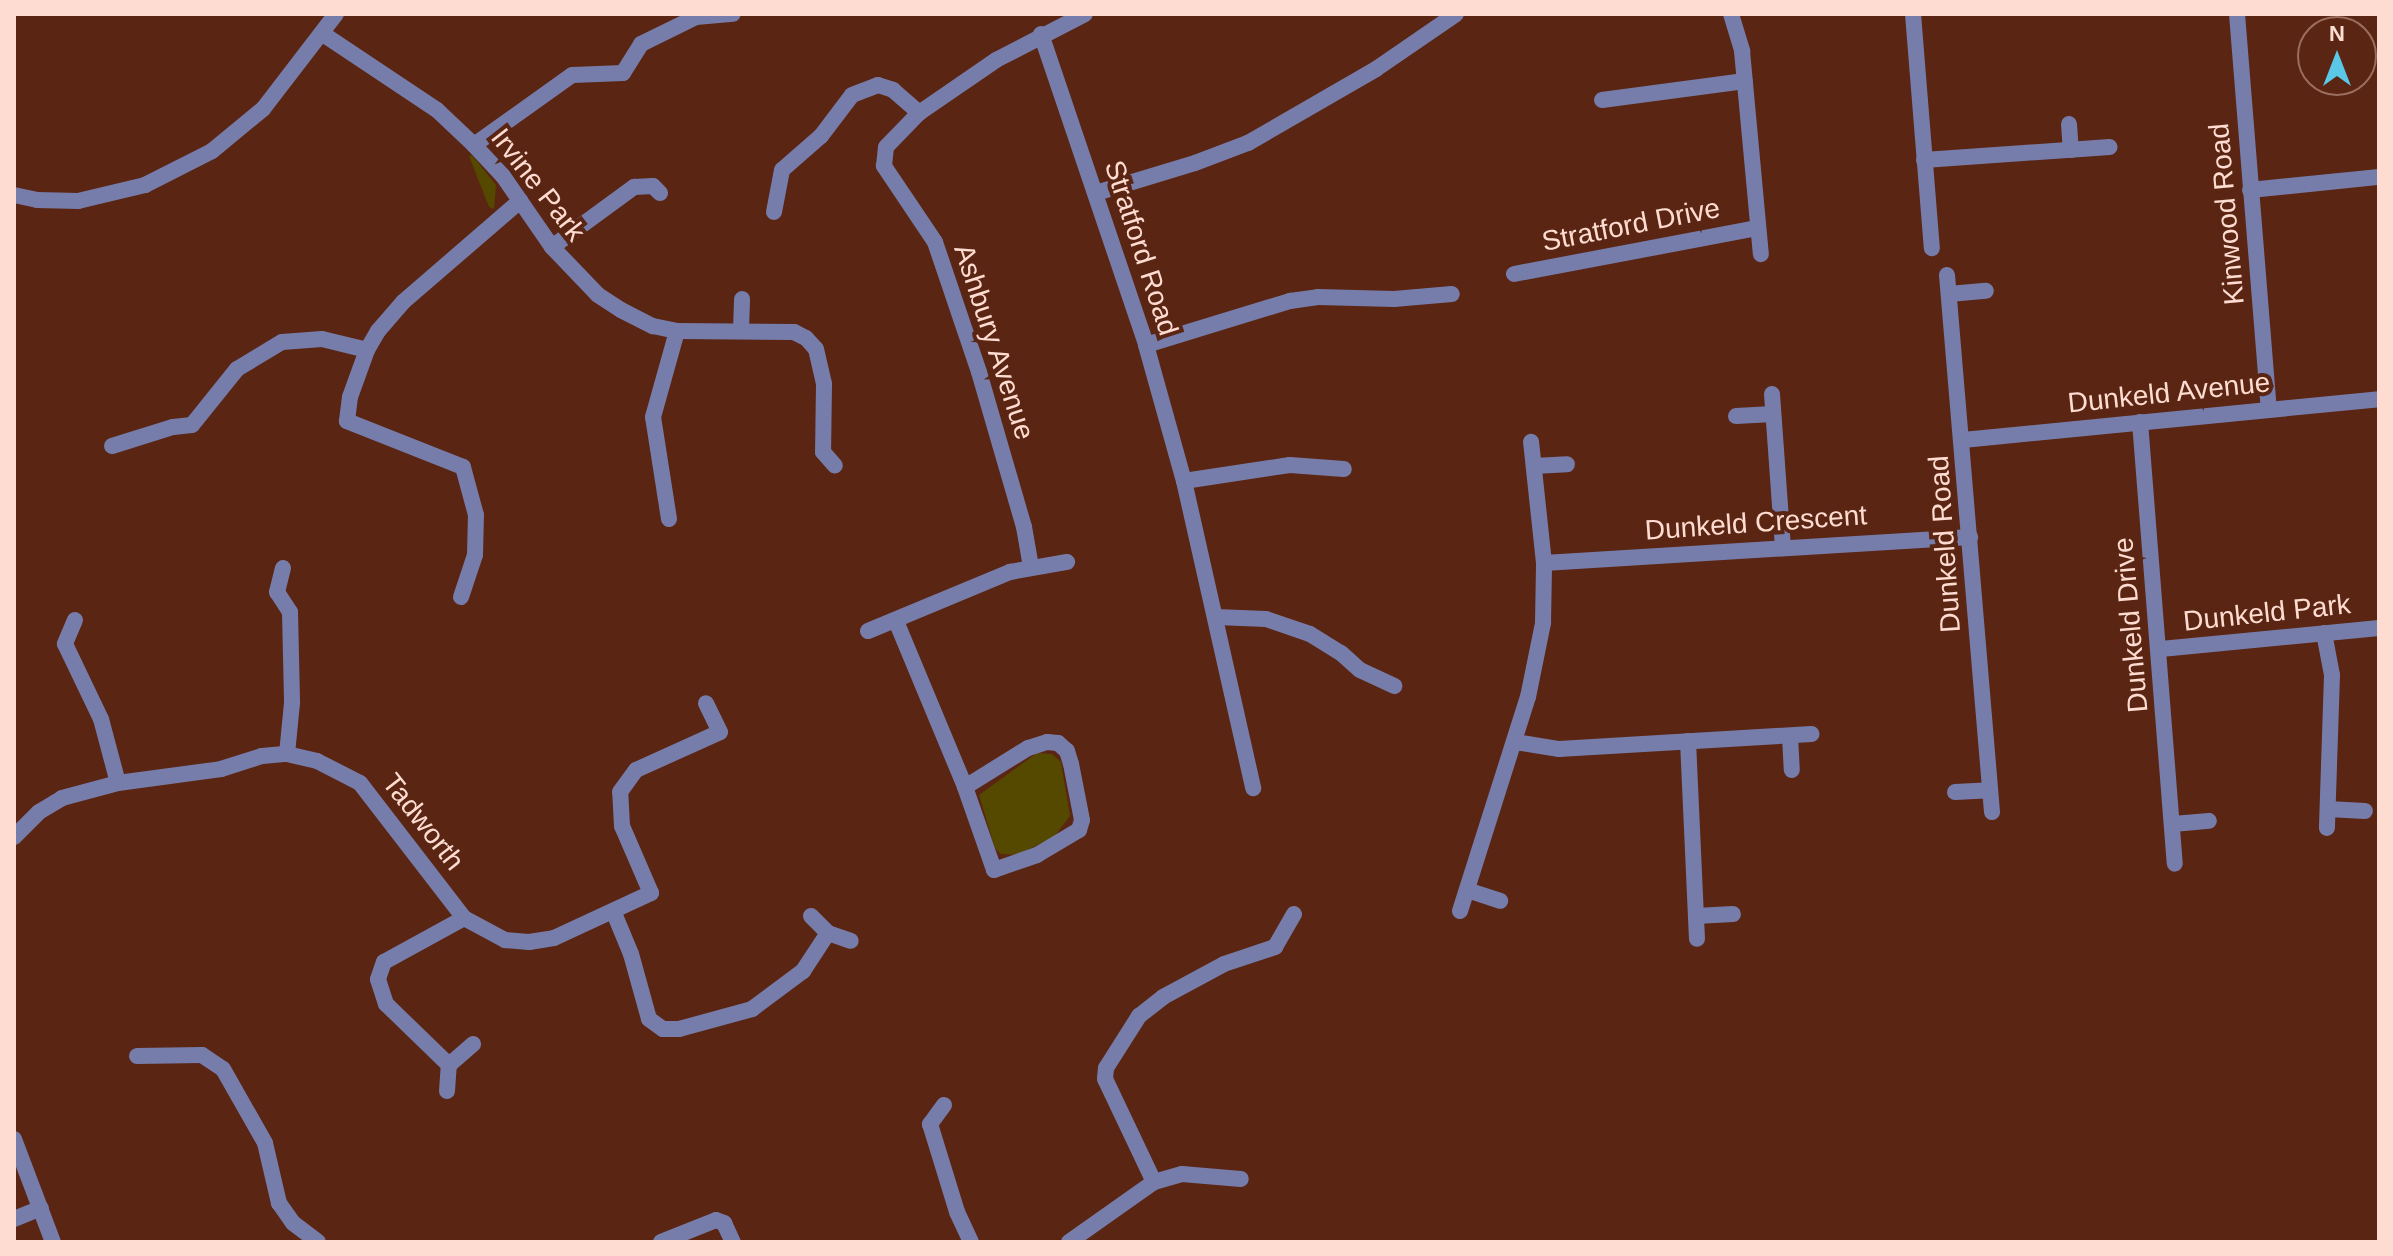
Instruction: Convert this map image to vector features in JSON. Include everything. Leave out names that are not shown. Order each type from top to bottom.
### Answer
[{"type":"street","points":[[14,195],[37,200],[78,201],[145,185],[212,151],[263,109],[336,14]]},
{"type":"street","points":[[474,145],[572,75],[623,73],[641,44],[696,17],[733,14]]},
{"type":"street","name":"Ashbury Avenue","points":[[1031,567],[1024,527],[983,386],[935,242],[884,166],[886,147],[919,113],[962,82],[1041,34],[1085,14]]},
{"type":"street","points":[[1096,193],[1195,163],[1248,143],[1376,69],[1456,14]]},
{"type":"street","name":"Stratford Drive","points":[[1731,14],[1736,22],[1745,81],[1761,254]]},
{"type":"street","points":[[1913,14],[1932,248]]},
{"type":"street","name":"Kinwood Road","points":[[2237,14],[2269,409]]},
{"type":"street","name":"Irvine Park","points":[[323,34],[437,110],[503,176],[552,247],[598,295],[621,310],[653,326],[677,331],[794,332],[816,349],[824,384],[823,452],[835,466]]},
{"type":"street","name":"Stratford Road","points":[[1041,34],[1146,345],[1184,481],[1253,788]]},
{"type":"street","points":[[1602,100],[1745,81]]},
{"type":"street","points":[[774,212],[782,170],[821,136],[852,95],[863,88],[878,85],[893,90],[919,113]]},
{"type":"street","points":[[2069,124],[2071,150]]},
{"type":"street","points":[[1924,160],[2110,147]]},
{"type":"street","points":[[2250,190],[2379,177]]},
{"type":"street","points":[[552,247],[634,187],[653,186],[660,193]]},
{"type":"street","points":[[461,597],[475,555],[476,515],[463,467],[430,452],[399,445],[378,432],[347,421],[350,397],[367,350],[403,302],[520,201]]},
{"type":"street","name":"Stratford Drive","points":[[1514,274],[1601,255],[1758,228]]},
{"type":"street","name":"Dunkeld Road","points":[[1947,275],[1992,812]]},
{"type":"street","points":[[1949,294],[1986,291]]},
{"type":"street","points":[[1146,345],[1258,309],[1304,299],[1347,296],[1394,299],[1452,294]]},
{"type":"street","points":[[741,330],[742,299]]},
{"type":"street","points":[[669,519],[653,417],[677,331]]},
{"type":"street","points":[[112,446],[173,427],[192,425],[237,369],[282,342],[322,339],[367,350]]},
{"type":"street","points":[[1772,394],[1783,546]]},
{"type":"street","name":"Dunkeld Avenue","points":[[1963,440],[2379,399]]},
{"type":"street","points":[[1736,416],[1773,414]]},
{"type":"street","name":"Dunkeld Drive","points":[[2140,422],[2161,649],[2175,864]]},
{"type":"street","points":[[1460,911],[1515,742],[1543,623],[1544,563],[1531,442]]},
{"type":"street","points":[[1534,466],[1567,464]]},
{"type":"street","points":[[1184,481],[1290,465],[1344,469]]},
{"type":"street","name":"Dunkeld Crescent","points":[[1544,563],[1783,546],[1970,537]]},
{"type":"street","points":[[868,631],[1010,572],[1067,562]]},
{"type":"street","points":[[283,568],[277,592],[290,612],[292,703],[287,754]]},
{"type":"street","points":[[1216,617],[1266,619],[1310,634],[1341,653],[1360,670],[1395,686]]},
{"type":"street","points":[[75,620],[65,644],[101,719],[118,783]]},
{"type":"street","points":[[896,621],[965,787],[994,870],[1037,855],[1079,830],[1082,820],[1071,764],[1067,751],[1058,743],[1047,742],[1028,748],[965,787]]},
{"type":"street","name":"Dunkeld Park","points":[[2161,649],[2379,628]]},
{"type":"street","points":[[2324,633],[2332,675],[2327,828]]},
{"type":"street","name":"Tadworth","points":[[14,837],[39,812],[62,798],[118,783],[221,769],[262,756],[287,754],[317,761],[360,783],[464,918],[505,940],[529,942],[554,938],[614,913],[651,893],[622,826],[620,792],[636,770],[720,732],[706,703]]},
{"type":"street","points":[[1515,742],[1559,749],[1812,734]]},
{"type":"street","points":[[1790,736],[1792,770]]},
{"type":"street","points":[[1688,741],[1697,939]]},
{"type":"street","points":[[1955,792],[1990,790]]},
{"type":"street","points":[[2328,809],[2365,811]]},
{"type":"street","points":[[2173,824],[2209,821]]},
{"type":"street","points":[[1467,890],[1500,901]]},
{"type":"street","points":[[614,913],[631,954],[649,1019],[663,1029],[679,1029],[752,1009],[803,971],[828,933]]},
{"type":"street","points":[[1154,1182],[1132,1129],[1105,1079],[1106,1068],[1139,1016],[1163,997],[1224,964],[1275,947],[1294,914]]},
{"type":"street","points":[[1696,916],[1733,914]]},
{"type":"street","points":[[811,916],[828,933],[851,941]]},
{"type":"street","points":[[449,1065],[386,1004],[378,979],[384,962],[464,918]]},
{"type":"street","points":[[447,1091],[449,1065],[473,1044]]},
{"type":"street","points":[[137,1056],[202,1055],[223,1069],[265,1143],[279,1203],[293,1223],[318,1242]]},
{"type":"street","points":[[944,1105],[930,1124],[957,1212],[971,1242]]},
{"type":"street","points":[[14,1139],[53,1242]]},
{"type":"street","points":[[1069,1242],[1154,1182],[1182,1174],[1241,1179]]},
{"type":"street","points":[[14,1219],[41,1208]]},
{"type":"street","points":[[661,1242],[716,1220],[724,1223],[733,1242]]},
{"type":"shaded area","points":[[472,155],[496,185],[494,209],[489,207],[469,156]]},
{"type":"shaded area","points":[[1037,753],[1052,754],[1061,762],[1070,816],[1054,837],[1017,855],[1001,854],[995,848],[979,795]]}]
